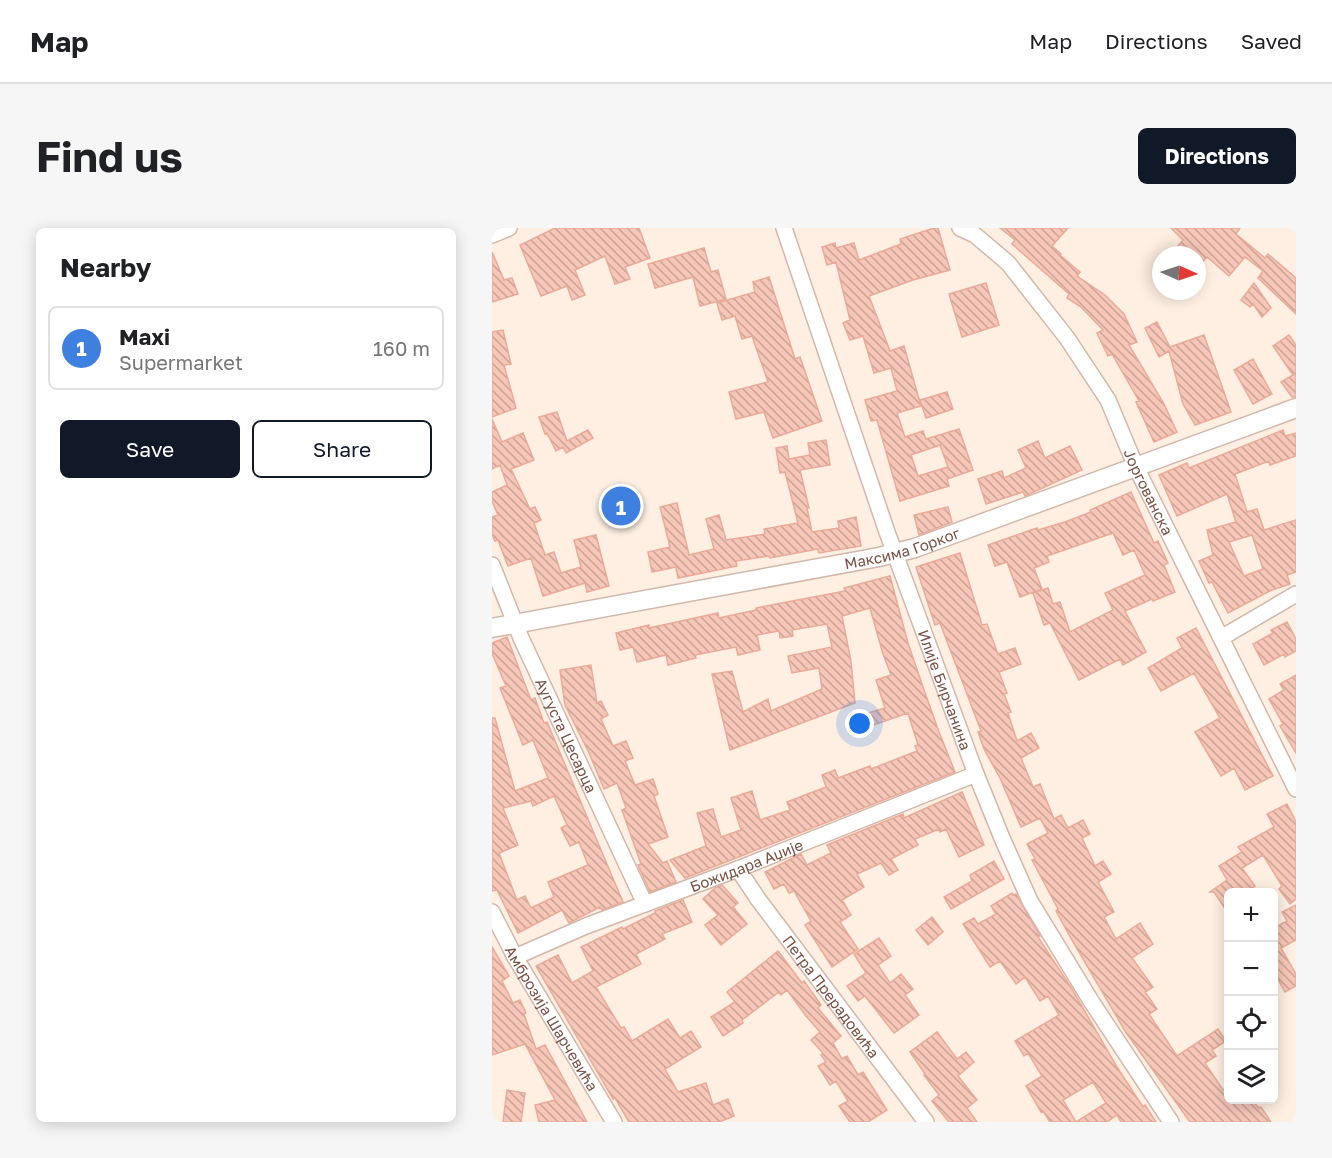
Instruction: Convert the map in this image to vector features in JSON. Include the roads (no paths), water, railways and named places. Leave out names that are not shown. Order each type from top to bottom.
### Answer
[{"type":"street","points":[[492,235],[509,228]]},
{"type":"street","name":"Илије Бирчанина","points":[[784,228],[895,553],[976,774],[1030,901],[1091,1001],[1172,1122]]},
{"type":"street","name":"Јоргованска","points":[[960,228],[975,235],[1008,263],[1067,338],[1108,400],[1136,467],[1296,789]]},
{"type":"street","name":"Максима Горког","points":[[492,628],[915,548],[1296,408]]},
{"type":"street","name":"Аугуста Цесарца","points":[[492,565],[514,623],[645,904]]},
{"type":"street","points":[[1221,638],[1296,594]]},
{"type":"street","name":"Божидара Аџије","points":[[515,957],[586,926],[738,869],[976,774]]},
{"type":"street","name":"Петра Прерадовића","points":[[738,869],[758,899],[926,1122]]},
{"type":"street","name":"Амброзија Шарчевића","points":[[492,912],[515,957],[614,1122]]},
{"type":"place","name":"Maxi","points":[[621,506]]}]
